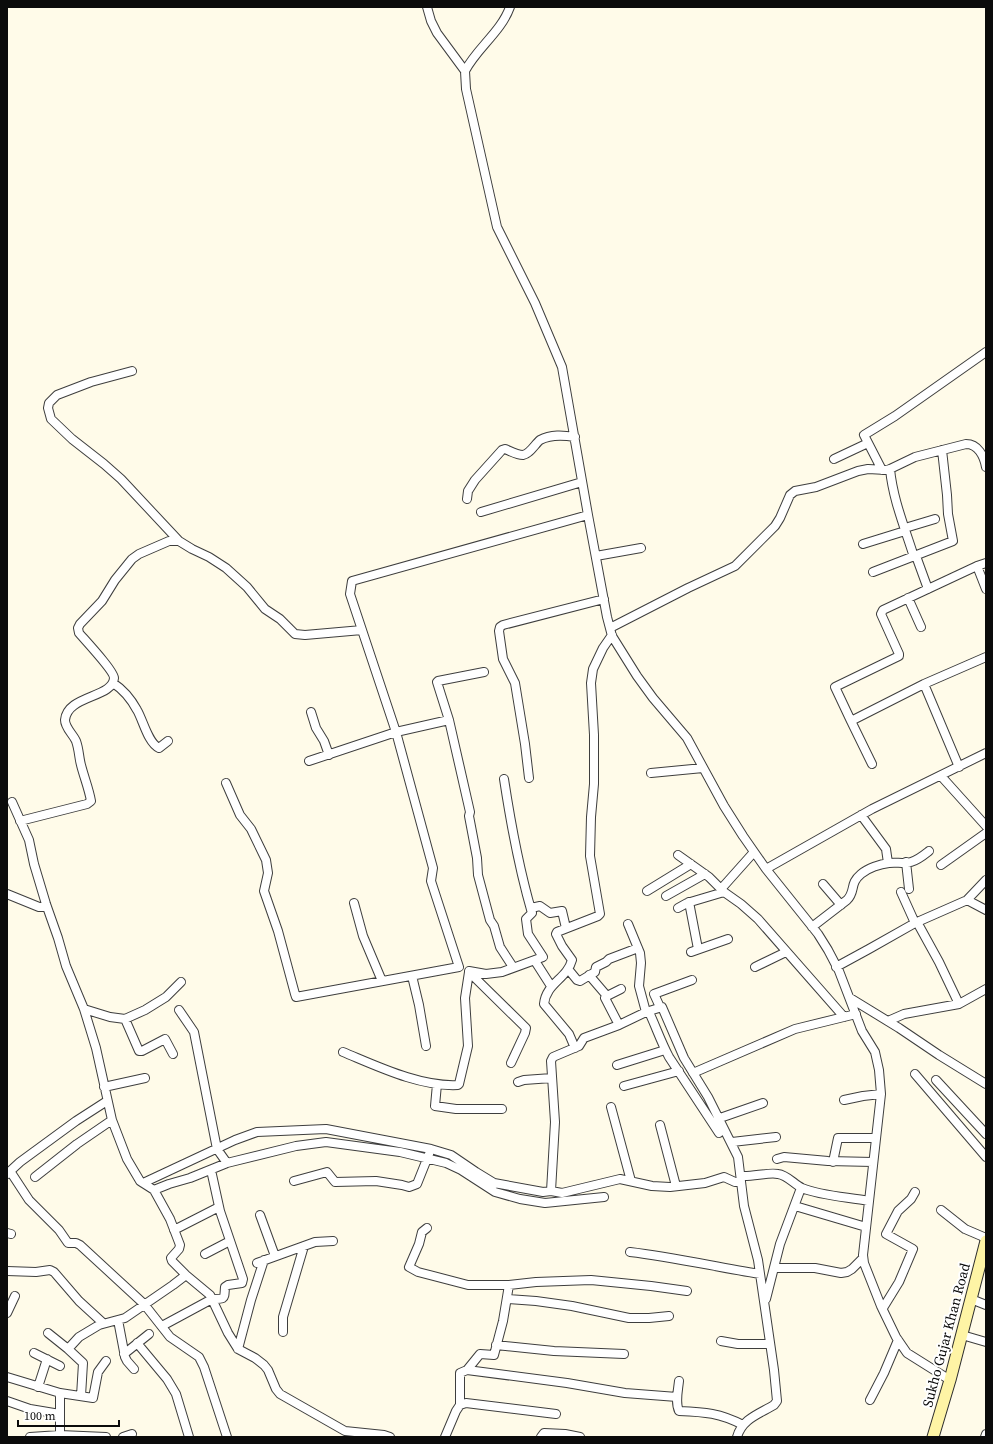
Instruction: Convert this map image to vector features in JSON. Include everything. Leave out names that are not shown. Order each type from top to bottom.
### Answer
[{"type":"main road","name":"Sukho Gujar Khan Road","points":[[933,1437],[950,1380],[986,1240]]},
{"type":"street","points":[[427,7],[431,21],[437,32],[465,71]]},
{"type":"street","points":[[510,7],[506,16],[480,51],[470,61],[465,71],[466,89],[497,227],[535,303],[562,367],[588,515],[611,631],[637,676],[649,693],[687,738],[724,806],[754,852],[828,950],[850,998],[862,1031],[875,1052],[879,1070],[881,1094],[863,1258],[882,1308],[898,1340],[907,1353],[950,1380]]},
{"type":"street","points":[[928,589],[905,530],[886,469],[864,435],[895,416],[986,352]]},
{"type":"street","points":[[132,371],[91,382],[57,395],[49,403],[48,414],[57,426],[121,479],[179,541],[210,557],[226,568],[247,587],[265,609],[280,618],[295,634],[305,635],[362,630]]},
{"type":"street","points":[[467,499],[468,491],[475,480],[502,450],[504,449],[523,455],[541,440],[560,435],[575,437]]},
{"type":"street","points":[[834,459],[868,442]]},
{"type":"street","points":[[575,1048],[569,1034],[544,1004],[544,999],[551,986],[568,969],[572,960],[556,934],[560,930],[600,914],[590,856],[594,784],[594,735],[591,683],[593,669],[611,631],[688,588],[735,566],[775,526],[792,493],[816,487],[858,470],[886,469],[915,457],[966,444],[977,447],[986,467]]},
{"type":"street","points":[[873,572],[953,541],[948,514],[942,450]]},
{"type":"street","points":[[481,512],[582,482]]},
{"type":"street","points":[[459,967],[431,881],[433,868],[396,732],[350,594],[352,581],[588,515]]},
{"type":"street","points":[[863,544],[935,519]]},
{"type":"street","points":[[20,821],[87,804],[91,801],[76,741],[66,726],[66,715],[75,704],[105,690],[113,683],[113,675],[79,632],[78,628],[102,601],[115,580],[132,558],[169,541],[179,541]]},
{"type":"street","points":[[596,556],[641,548]]},
{"type":"street","points":[[872,764],[835,687],[898,657],[899,654],[880,614],[887,608],[986,563]]},
{"type":"street","points":[[977,566],[986,589]]},
{"type":"street","points":[[908,598],[922,627]]},
{"type":"street","points":[[528,778],[525,744],[515,683],[503,659],[499,630],[500,627],[604,599]]},
{"type":"street","points":[[851,721],[924,684],[986,657]]},
{"type":"street","points":[[484,672],[437,682],[449,720],[470,812],[469,816],[480,883],[490,920],[494,926],[500,947],[514,967]]},
{"type":"street","points":[[113,683],[123,690],[133,703],[149,737],[156,747],[158,748],[168,741]]},
{"type":"street","points":[[924,684],[959,767]]},
{"type":"street","points":[[311,712],[316,728],[324,741],[328,755]]},
{"type":"street","points":[[309,761],[396,732],[449,720]]},
{"type":"street","points":[[766,869],[872,809],[986,753]]},
{"type":"street","points":[[651,773],[703,768]]},
{"type":"street","points":[[941,776],[986,826]]},
{"type":"street","points":[[469,972],[486,974],[502,972],[543,957],[528,934],[526,919],[532,913],[522,879],[511,826],[504,779]]},
{"type":"street","points":[[226,783],[240,815],[251,829],[266,860],[268,873],[264,891],[278,931],[294,994],[296,996],[299,997],[459,967],[469,972],[526,1028],[526,1033],[511,1063]]},
{"type":"street","points":[[12,802],[29,840],[34,864],[66,966],[84,1009],[96,1048],[112,1120],[127,1159],[140,1181],[149,1187],[174,1230],[180,1245],[179,1250],[171,1258],[172,1261],[186,1275],[203,1288],[212,1299],[228,1333],[238,1349],[255,1358],[264,1365],[280,1394],[347,1434],[384,1435],[390,1437]]},
{"type":"street","points":[[861,815],[886,849],[888,863]]},
{"type":"street","points":[[941,865],[986,833]]},
{"type":"street","points":[[812,927],[851,896],[852,885],[859,876],[868,869],[888,863],[906,862],[920,858],[930,851]]},
{"type":"street","points":[[678,908],[689,902],[723,891],[754,852]]},
{"type":"street","points":[[678,855],[705,874],[723,891],[758,919],[844,1017]]},
{"type":"street","points":[[906,862],[905,891],[916,922],[939,962],[959,1004]]},
{"type":"street","points":[[647,891],[691,864]]},
{"type":"street","points":[[666,896],[705,874]]},
{"type":"street","points":[[836,967],[916,922],[967,900],[986,880]]},
{"type":"street","points":[[823,884],[841,905]]},
{"type":"street","points":[[7,894],[39,907],[47,907]]},
{"type":"street","points":[[967,900],[986,910]]},
{"type":"street","points":[[689,902],[695,938],[694,951],[728,939]]},
{"type":"street","points":[[354,903],[363,936],[382,981]]},
{"type":"street","points":[[531,908],[540,906],[550,914],[562,911],[566,928]]},
{"type":"street","points":[[628,924],[638,948],[641,963],[639,986],[653,1010],[658,1030],[665,1048],[679,1071],[714,1115],[732,1142],[738,1157],[739,1180],[758,1260],[765,1303],[774,1370],[776,1403],[754,1416],[743,1425],[737,1437]]},
{"type":"street","points":[[568,969],[579,981],[594,972],[596,967],[609,959],[638,948]]},
{"type":"street","points":[[755,967],[786,952]]},
{"type":"street","points":[[536,960],[551,986]]},
{"type":"street","points":[[343,1052],[389,1071],[445,1086],[459,1084],[468,1046],[465,998],[469,972]]},
{"type":"street","points":[[589,975],[606,996],[605,998],[619,1024]]},
{"type":"street","points":[[412,976],[426,1046]]},
{"type":"street","points":[[653,1010],[654,994],[692,980]]},
{"type":"street","points":[[84,1009],[110,1017],[125,1018],[145,1010],[166,997],[182,982]]},
{"type":"street","points":[[606,996],[622,989]]},
{"type":"street","points":[[888,1021],[904,1014],[959,1004],[986,989]]},
{"type":"street","points":[[850,998],[986,1084]]},
{"type":"street","points":[[552,1191],[555,1122],[551,1061],[553,1057],[579,1046],[584,1038],[653,1010],[662,1007],[674,1042],[693,1073],[714,1115],[719,1133]]},
{"type":"street","points":[[179,1010],[194,1032],[218,1150],[226,1162]]},
{"type":"street","points":[[693,1073],[795,1029],[856,1014]]},
{"type":"street","points":[[125,1018],[139,1051],[142,1051],[165,1038],[173,1054]]},
{"type":"street","points":[[617,1065],[665,1048],[674,1042]]},
{"type":"street","points":[[624,1086],[679,1071]]},
{"type":"street","points":[[915,1074],[986,1156]]},
{"type":"street","points":[[104,1087],[145,1078]]},
{"type":"street","points":[[518,1082],[524,1080],[552,1078]]},
{"type":"street","points":[[936,1080],[986,1134]]},
{"type":"street","points":[[437,1084],[435,1106],[456,1109],[502,1109]]},
{"type":"street","points":[[844,1100],[881,1094]]},
{"type":"street","points":[[108,1101],[76,1121],[9,1173],[29,1200],[67,1240],[80,1245],[144,1304],[170,1337],[199,1357],[204,1367],[227,1437]]},
{"type":"street","points":[[714,1115],[763,1103]]},
{"type":"street","points":[[610,1107],[631,1181]]},
{"type":"street","points":[[35,1177],[77,1144],[112,1120]]},
{"type":"street","points":[[660,1125],[676,1186]]},
{"type":"street","points":[[149,1187],[218,1150],[257,1132],[326,1129],[429,1154]]},
{"type":"street","points":[[732,1142],[776,1138]]},
{"type":"street","points":[[833,1162],[838,1138],[876,1138]]},
{"type":"street","points":[[149,1187],[211,1170],[226,1162],[296,1146],[326,1142],[400,1152],[450,1155],[495,1192],[507,1196],[545,1203],[620,1179],[652,1186],[676,1186],[705,1183],[724,1176],[739,1180],[748,1177],[778,1174],[784,1176],[801,1188],[818,1193],[869,1201]]},
{"type":"street","points":[[294,1181],[327,1172],[335,1182],[376,1181],[409,1187],[417,1184],[429,1154]]},
{"type":"street","points":[[776,1159],[784,1157],[833,1162],[874,1162]]},
{"type":"street","points":[[162,1326],[212,1299],[222,1299],[226,1295],[225,1287],[228,1285],[242,1283],[243,1279],[219,1207],[211,1170]]},
{"type":"street","points":[[479,1178],[494,1183],[543,1192],[552,1191],[562,1197],[604,1197]]},
{"type":"street","points":[[765,1303],[780,1244],[801,1188]]},
{"type":"street","points":[[882,1308],[899,1282],[913,1249],[886,1234],[898,1211],[911,1199],[915,1192]]},
{"type":"street","points":[[794,1206],[866,1227]]},
{"type":"street","points":[[174,1230],[219,1207]]},
{"type":"street","points":[[941,1210],[965,1229],[986,1240]]},
{"type":"street","points":[[260,1216],[275,1256]]},
{"type":"street","points":[[427,1228],[422,1232],[419,1244],[409,1267],[418,1272],[468,1285],[509,1285],[536,1282],[591,1280],[687,1291]]},
{"type":"street","points":[[205,1254],[230,1241]]},
{"type":"street","points":[[238,1349],[252,1300],[260,1262],[315,1242],[333,1241]]},
{"type":"street","points":[[283,1332],[283,1317],[304,1246]]},
{"type":"street","points":[[630,1252],[670,1257],[760,1274]]},
{"type":"street","points":[[774,1268],[815,1268],[841,1273],[847,1272],[863,1258]]},
{"type":"street","points":[[7,1271],[36,1272],[50,1270],[54,1272],[79,1300],[103,1323]]},
{"type":"street","points":[[68,1349],[79,1337],[103,1323],[125,1318],[186,1275]]},
{"type":"street","points":[[445,1437],[460,1405],[460,1373],[467,1370],[480,1354],[494,1355],[509,1285]]},
{"type":"street","points":[[7,1313],[15,1296]]},
{"type":"street","points":[[507,1299],[572,1306],[629,1318],[669,1316]]},
{"type":"street","points":[[971,1299],[986,1305]]},
{"type":"street","points":[[118,1320],[124,1354],[127,1361],[134,1369]]},
{"type":"street","points":[[48,1333],[83,1363],[81,1396]]},
{"type":"street","points":[[124,1354],[149,1334]]},
{"type":"street","points":[[962,1335],[986,1342]]},
{"type":"street","points":[[721,1340],[738,1344],[770,1344]]},
{"type":"street","points":[[870,1400],[884,1373],[898,1340]]},
{"type":"street","points":[[137,1343],[167,1379],[176,1394],[189,1437]]},
{"type":"street","points":[[496,1345],[554,1352],[624,1354]]},
{"type":"street","points":[[34,1353],[60,1366]]},
{"type":"street","points":[[38,1387],[47,1359]]},
{"type":"street","points":[[7,1377],[60,1393],[93,1398],[98,1372],[106,1361]]},
{"type":"street","points":[[467,1370],[567,1382],[625,1393],[677,1397]]},
{"type":"street","points":[[679,1382],[677,1397],[679,1411],[711,1413],[728,1417],[743,1425]]},
{"type":"street","points":[[60,1393],[60,1436]]},
{"type":"street","points":[[7,1401],[30,1409],[60,1414]]},
{"type":"street","points":[[460,1405],[466,1403],[556,1414]]},
{"type":"street","points":[[540,1437],[544,1433],[580,1437]]},
{"type":"street","points":[[122,1437],[132,1434]]},
{"type":"street","points":[[30,1437],[106,1437]]}]
